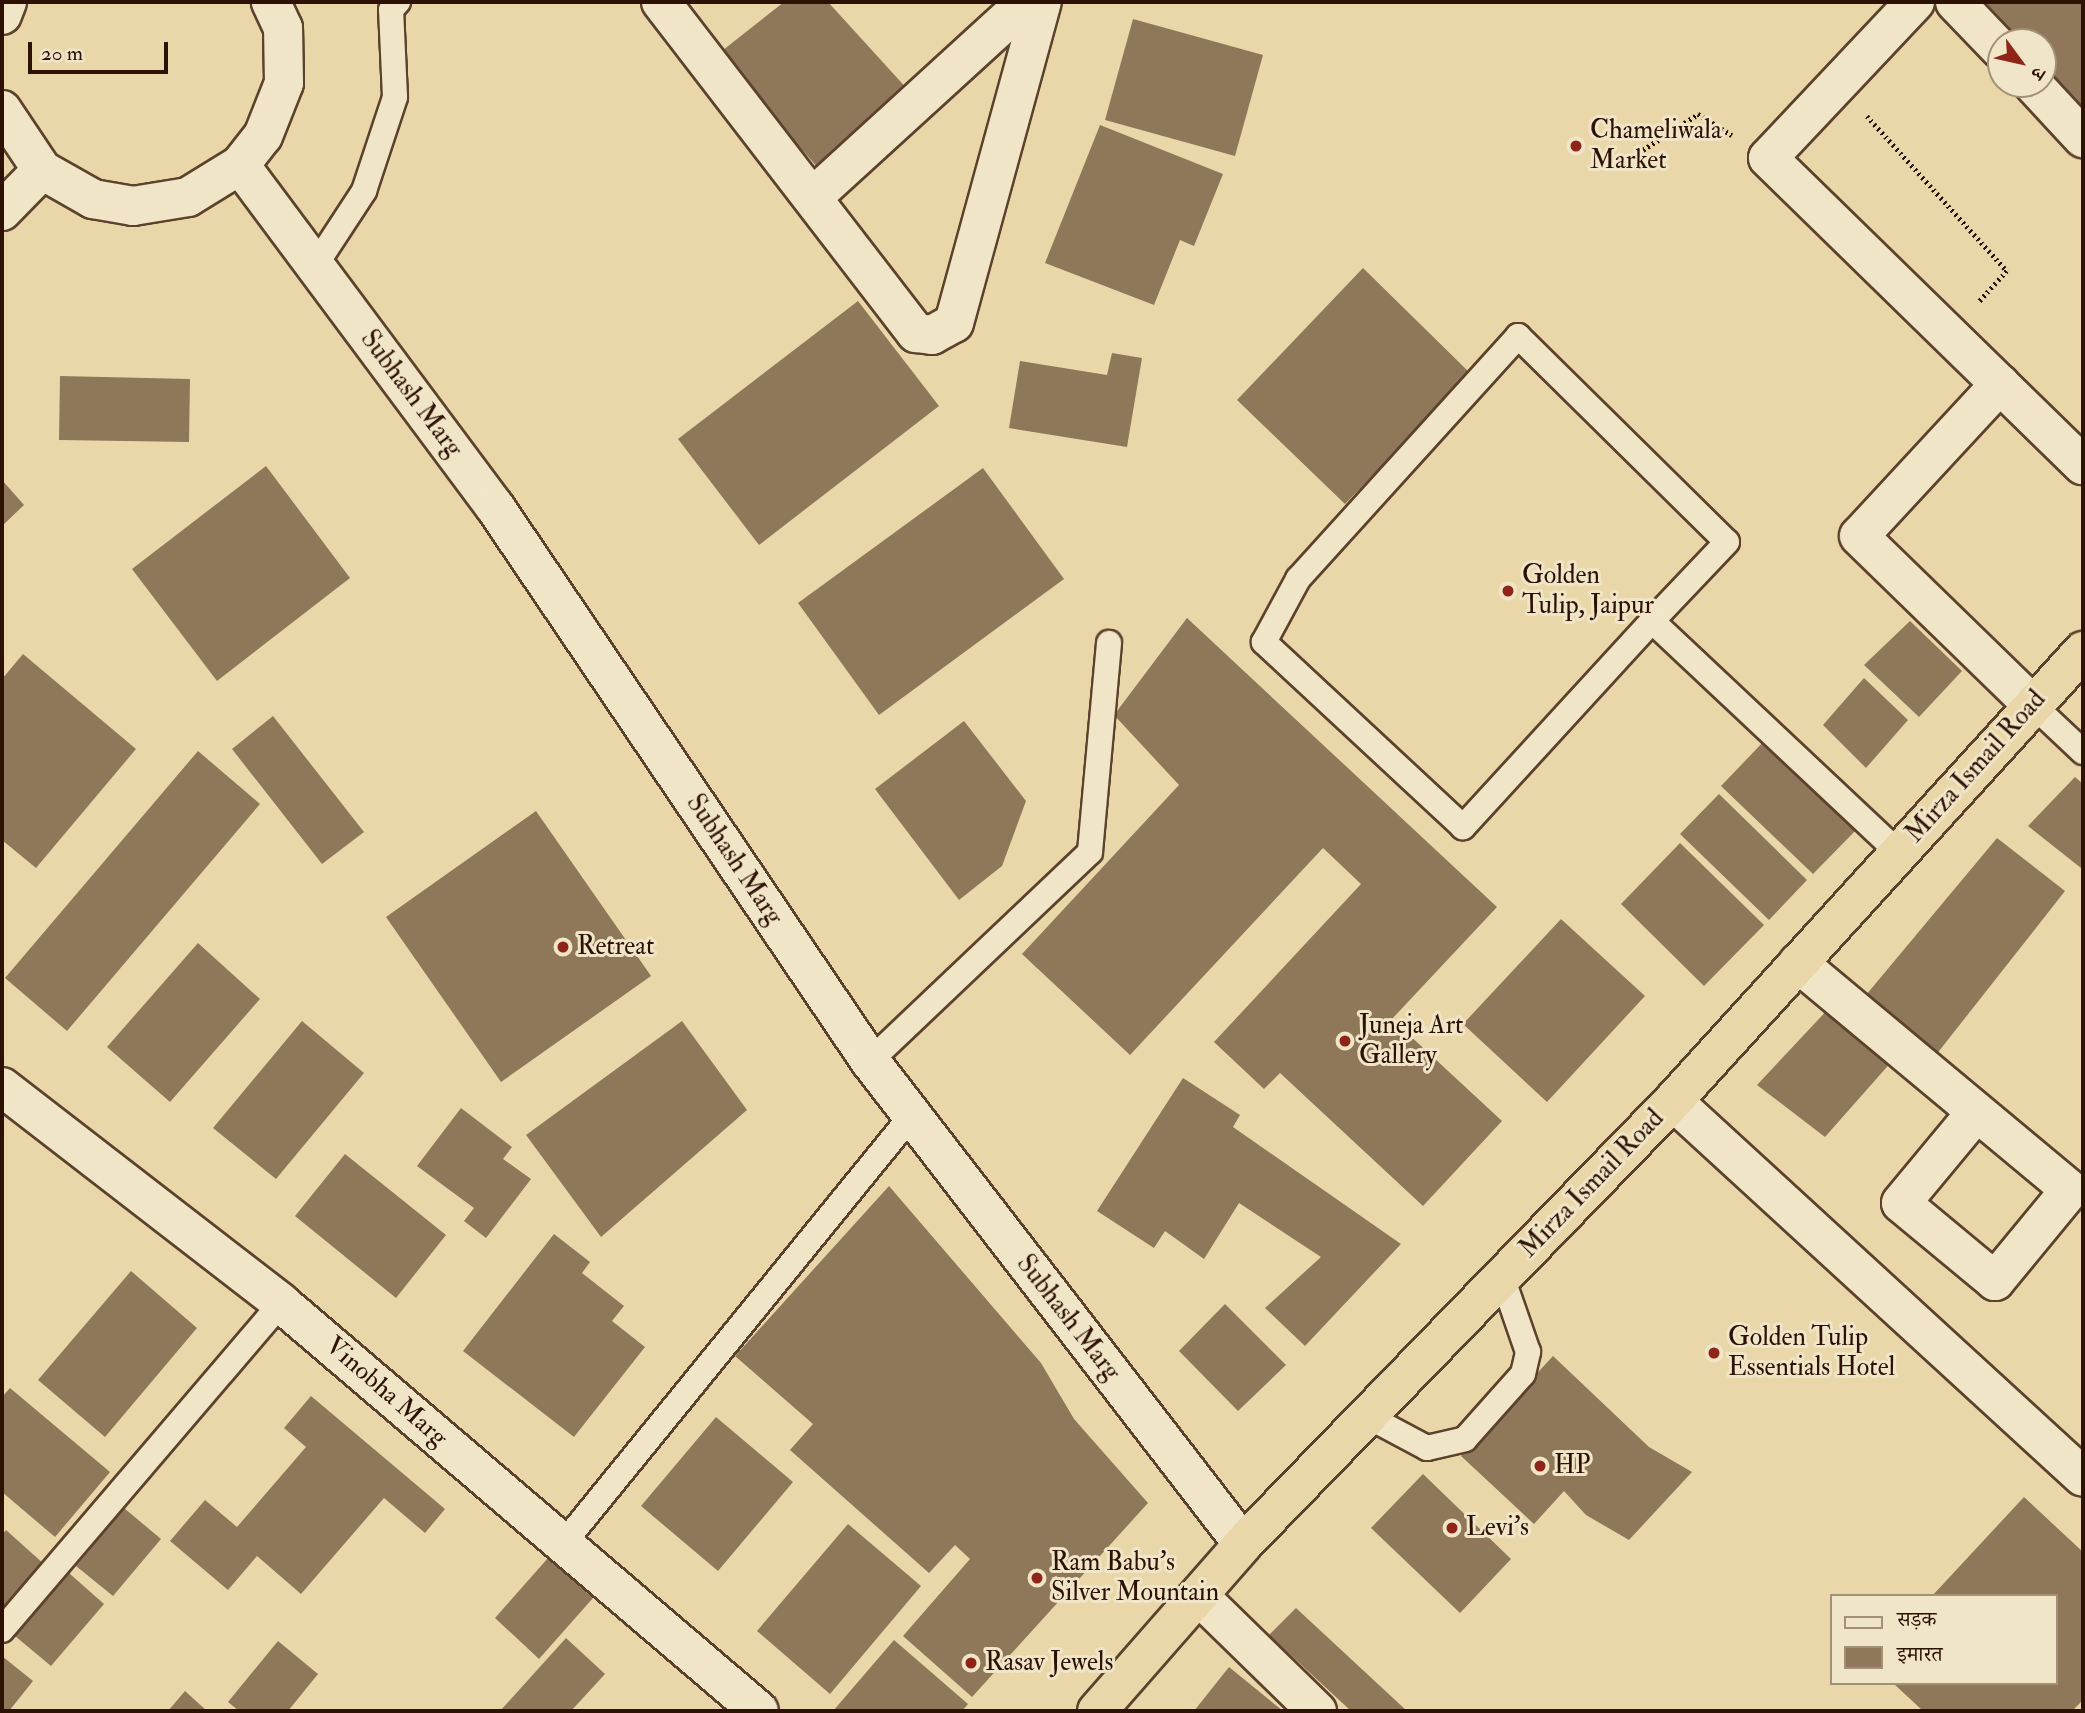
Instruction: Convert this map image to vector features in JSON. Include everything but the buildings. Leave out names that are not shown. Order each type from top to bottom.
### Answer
[{"type":"highway","name":"Mirza Ismail Road","points":[[1097,1711],[1243,1544],[1673,1101],[2083,651]]},
{"type":"street","points":[[2,15],[7,2]]},
{"type":"street","points":[[2,110],[42,170],[93,199],[133,206],[188,197],[240,165],[263,136],[284,83],[283,28],[271,2]]},
{"type":"street","points":[[662,2],[815,195],[916,333],[932,335],[954,323],[1042,2]]},
{"type":"street","points":[[815,195],[1026,2]]},
{"type":"street","points":[[1915,2],[1768,158],[2083,466]]},
{"type":"street","points":[[1955,2],[1987,35]]},
{"type":"street","points":[[2046,98],[2083,138]]},
{"type":"street","name":"Subhash Marg","points":[[240,165],[495,507],[870,1061],[1243,1544]]},
{"type":"street","points":[[2,211],[42,170]]},
{"type":"street","points":[[2000,384],[1859,536],[2032,704]]},
{"type":"street","points":[[1798,963],[1975,1114],[2077,1185],[1994,1280],[1901,1203],[1975,1114]]},
{"type":"street","name":"Vinobha Marg","points":[[2,1087],[281,1303],[759,1711]]},
{"type":"street","points":[[1673,1101],[2083,1477]]},
{"type":"street","points":[[1199,1597],[1317,1711]]},
{"type":"lane","points":[[315,266],[364,191],[395,97],[391,10],[398,2]]},
{"type":"lane","points":[[1518,336],[1727,542],[1652,621],[1463,827],[1264,642],[1298,579],[1518,336]]},
{"type":"lane","points":[[1652,621],[1898,852]]},
{"type":"lane","points":[[870,1061],[1090,852],[1110,643]]},
{"type":"lane","points":[[2032,704],[2083,752]]},
{"type":"lane","points":[[563,1544],[912,1115]]},
{"type":"lane","points":[[1367,1416],[1427,1448],[1465,1439],[1522,1374],[1528,1352],[1502,1277]]},
{"type":"lane","points":[[2,1630],[281,1303]]},
{"type":"path","points":[[1838,85],[2007,271],[1950,337]]},
{"type":"path","points":[[1643,150],[1698,114],[1768,158]]},
{"type":"place","name":"Chameliwala Market","points":[[1576,146]]},
{"type":"place","name":"Golden Tulip, Jaipur","points":[[1508,591]]},
{"type":"place","name":"Retreat","points":[[563,947]]},
{"type":"place","name":"Juneja Art Gallery","points":[[1345,1041]]},
{"type":"place","name":"Golden Tulip Essentials Hotel","points":[[1714,1353]]},
{"type":"place","name":"HP","points":[[1540,1466]]},
{"type":"place","name":"Levi's","points":[[1452,1528]]},
{"type":"place","name":"Ram Babu's Silver Mountain","points":[[1037,1578]]},
{"type":"place","name":"Rasav Jewels","points":[[971,1663]]}]
